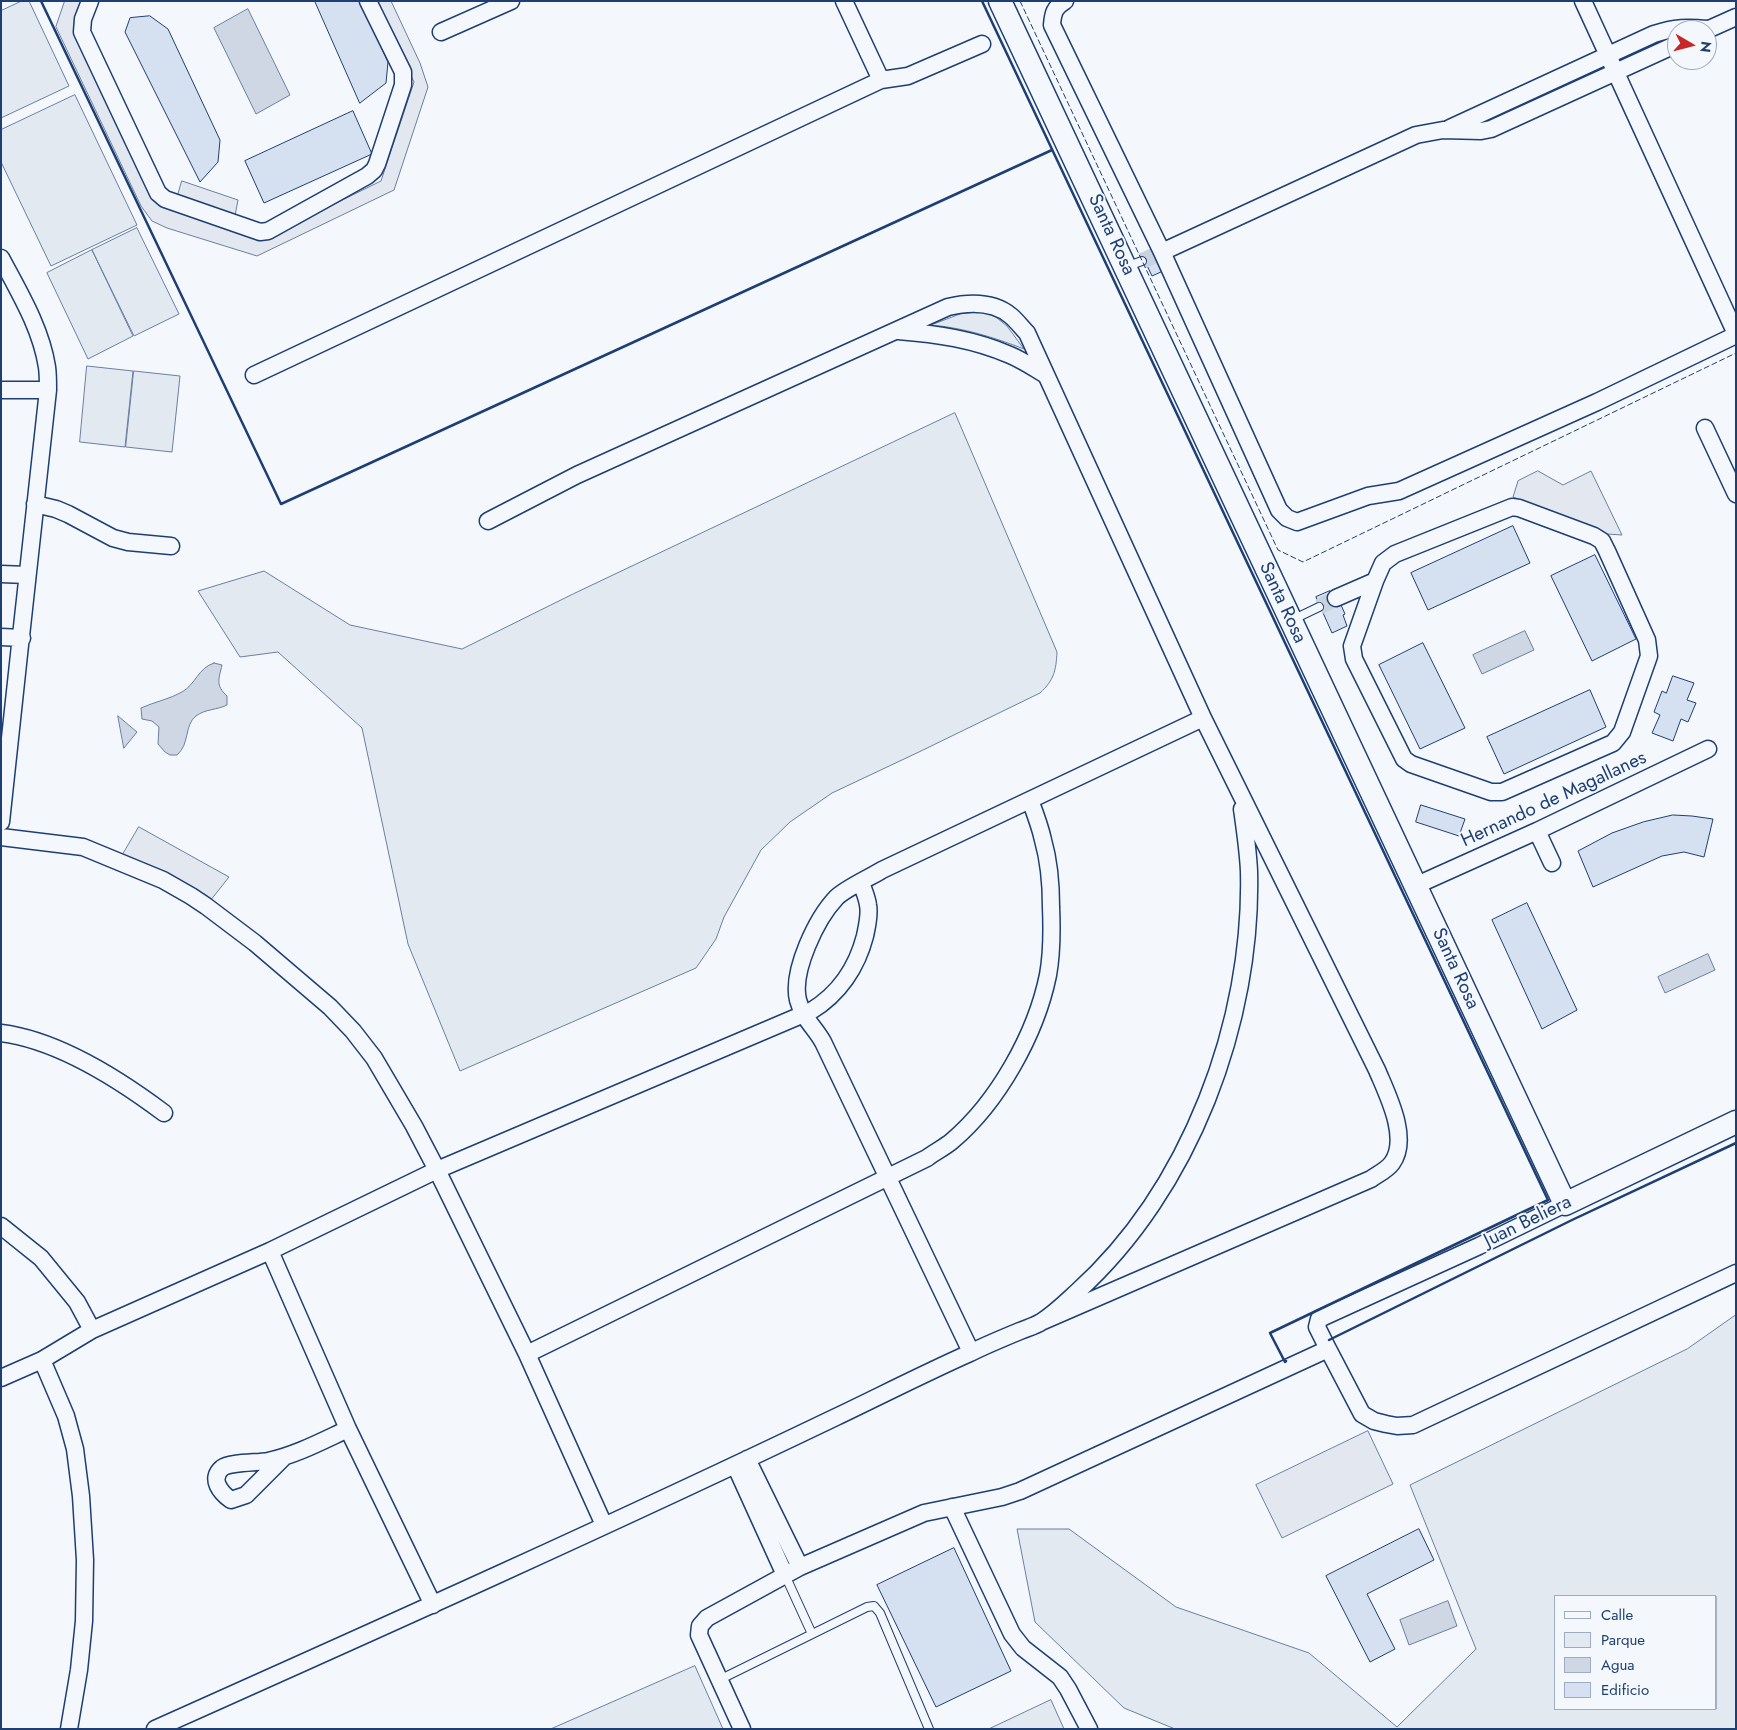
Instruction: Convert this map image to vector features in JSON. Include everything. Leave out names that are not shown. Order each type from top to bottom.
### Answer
[{"type":"street","points":[[90,1],[83,19],[82,32],[158,193],[165,199],[260,232],[268,231],[367,176],[374,170],[377,164],[403,85],[403,72],[368,1]]},
{"type":"street","points":[[441,32],[511,1]]},
{"type":"street","points":[[844,1],[881,80]]},
{"type":"street","name":"Santa Rosa","points":[[1000,1],[1134,264],[1291,621],[1565,1204]]},
{"type":"street","points":[[1065,1],[1055,7],[1052,15],[1052,25],[1162,252],[1278,510],[1287,518],[1297,522],[1368,496],[1399,491],[1597,402],[1736,334],[1583,1]]},
{"type":"street","points":[[1717,26],[1736,17]]},
{"type":"street","points":[[1446,130],[1667,29]]},
{"type":"street","points":[[254,375],[881,80],[908,76],[982,44]]},
{"type":"street","points":[[1162,252],[1416,135],[1446,130],[1481,131],[1491,129],[1667,49]]},
{"type":"street","points":[[1,258],[24,302],[42,343],[47,368],[48,390],[1,822]]},
{"type":"street","points":[[156,1729],[433,1605],[741,1462],[971,1352],[1370,1179],[1382,1173],[1393,1162],[1398,1149],[1398,1136],[1393,1110],[1377,1070],[1203,718],[1027,334],[1011,316],[992,306],[973,302],[948,307],[577,476],[488,521]]},
{"type":"street","points":[[895,330],[962,338],[1011,355],[1046,375]]},
{"type":"street","points":[[1,390],[48,390]]},
{"type":"street","points":[[1705,428],[1736,494]]},
{"type":"street","points":[[35,504],[68,514],[113,538],[171,546]]},
{"type":"street","points":[[1336,598],[1375,581],[1383,564],[1395,554],[1512,507],[1594,536],[1602,541],[1647,640],[1649,656],[1622,732],[1613,743],[1502,792],[1491,792],[1411,764],[1404,759],[1354,659],[1352,646],[1375,581]]},
{"type":"street","points":[[1,574],[27,575]]},
{"type":"street","points":[[1,637],[22,638]]},
{"type":"street","points":[[971,1352],[818,1033],[802,1014],[797,997],[798,979],[803,960],[812,936],[837,896],[882,870],[1203,718]]},
{"type":"street","name":"Hernando de Magallanes","points":[[1416,885],[1537,831],[1708,749]]},
{"type":"street","points":[[1041,1322],[1078,1291],[1116,1252],[1140,1222],[1171,1174],[1194,1130],[1212,1086],[1230,1030],[1239,988],[1246,938],[1249,871],[1240,795]]},
{"type":"street","points":[[527,1354],[927,1158],[952,1141],[980,1112],[1017,1056],[1038,1012],[1048,974],[1052,930],[1051,884],[1044,841],[1030,800]]},
{"type":"street","points":[[1537,831],[1552,863]]},
{"type":"street","points":[[1,837],[83,847],[162,880],[191,896],[228,922],[330,1007],[353,1032],[374,1058],[414,1126],[437,1170],[527,1354],[604,1525]]},
{"type":"street","points":[[1,1378],[42,1360],[92,1330],[270,1251],[437,1170],[802,1014],[826,1002],[848,976],[861,952],[868,922],[868,905],[861,882]]},
{"type":"street","points":[[1,1033],[38,1041],[61,1051],[134,1091],[164,1114]]},
{"type":"street","name":"Juan Beliera","points":[[1328,1349],[1317,1327],[1319,1319],[1479,1246],[1736,1122]]},
{"type":"street","points":[[1,1226],[41,1258],[76,1302],[92,1330]]},
{"type":"street","points":[[270,1251],[348,1429],[433,1605]]},
{"type":"street","points":[[742,1729],[699,1635],[700,1626],[706,1618],[800,1567],[924,1513],[1002,1497],[1020,1491],[1328,1349],[1362,1414],[1374,1421],[1386,1424],[1397,1426],[1413,1425],[1736,1273]]},
{"type":"street","points":[[42,1360],[66,1416],[75,1449],[81,1496],[85,1560],[84,1621],[79,1670],[69,1729]]},
{"type":"street","points":[[283,1458],[348,1429]]},
{"type":"street","points":[[741,1462],[800,1567]]},
{"type":"street","points":[[741,1462],[786,1575]]},
{"type":"street","points":[[952,1507],[1012,1634],[1023,1648],[1060,1677],[1068,1688],[1089,1729]]},
{"type":"lane","points":[[1291,621],[1319,607]]},
{"type":"lane","points":[[786,1575],[812,1634]]},
{"type":"lane","points":[[719,1680],[867,1607],[874,1606],[880,1613],[930,1729]]},
{"type":"green space","points":[[22,1],[29,1],[69,86],[1,118],[1,11]]},
{"type":"green space","points":[[75,95],[137,225],[51,266],[1,162],[1,130]]},
{"type":"green space","points":[[137,228],[179,314],[134,336],[92,250]]},
{"type":"green space","points":[[92,250],[133,336],[88,359],[47,273]]},
{"type":"green space","points":[[976,312],[992,314],[1007,326],[1024,349],[955,328],[931,325],[960,314]]},
{"type":"green space","points":[[87,366],[133,371],[125,447],[80,442]]},
{"type":"green space","points":[[134,371],[180,376],[172,452],[126,447]]},
{"type":"green space","points":[[955,413],[1057,652],[1055,670],[1048,684],[1040,693],[832,793],[790,822],[761,850],[724,917],[716,939],[696,968],[460,1071],[408,944],[362,728],[278,652],[240,657],[198,591],[264,571],[350,625],[462,649],[573,594]]},
{"type":"green space","points":[[1736,1315],[1736,1729],[1175,1729],[1124,1708],[1035,1622],[1017,1529],[1069,1529],[1176,1607],[1309,1653],[1397,1727],[1476,1649],[1410,1485],[1687,1349]]},
{"type":"green space","points":[[695,1666],[723,1729],[551,1729]]},
{"type":"green space","points":[[1051,1700],[1064,1729],[989,1729]]},
{"type":"shaded area","points":[[65,1],[84,1],[75,24],[157,203],[271,235],[381,181],[414,82],[375,1],[391,1],[420,63],[428,87],[394,190],[257,256],[167,228],[152,221],[141,206],[56,27]]},
{"type":"shaded area","points":[[182,181],[238,200],[234,221],[176,202]]},
{"type":"shaded area","points":[[1538,471],[1563,485],[1591,471],[1622,535],[1607,534],[1513,497],[1518,481]]},
{"type":"shaded area","points":[[139,827],[229,877],[206,906],[119,861]]},
{"type":"shaded area","points":[[1368,1431],[1393,1484],[1282,1538],[1256,1485]]},
{"type":"water","points":[[248,9],[290,95],[256,114],[214,28]]},
{"type":"water","points":[[1525,631],[1534,650],[1482,674],[1473,655]]},
{"type":"water","points":[[214,663],[222,665],[219,685],[227,696],[227,705],[196,716],[190,724],[181,751],[177,755],[170,755],[158,744],[159,727],[152,721],[142,719],[141,708],[172,697],[187,689],[204,669]]},
{"type":"water","points":[[118,716],[137,732],[124,748]]},
{"type":"water","points":[[1708,954],[1715,970],[1665,993],[1658,977]]},
{"type":"water","points":[[1448,1601],[1457,1626],[1409,1645],[1400,1620]]},
{"type":"building","points":[[315,1],[360,1],[388,62],[386,83],[360,103]]},
{"type":"building","points":[[150,16],[168,29],[220,140],[218,162],[200,182],[125,32],[130,18]]},
{"type":"building","points":[[353,111],[372,154],[264,203],[245,161]]},
{"type":"building","points":[[1153,250],[1163,271],[1152,276],[1142,255]]},
{"type":"building","points":[[1513,526],[1530,563],[1428,610],[1411,573]]},
{"type":"building","points":[[1595,555],[1636,639],[1592,661],[1551,576]]},
{"type":"building","points":[[1330,591],[1337,607],[1341,605],[1347,626],[1332,633],[1316,597]]},
{"type":"building","points":[[1423,643],[1465,728],[1420,749],[1379,665]]},
{"type":"building","points":[[1673,676],[1694,683],[1687,700],[1696,703],[1688,722],[1681,719],[1673,741],[1652,733],[1660,715],[1654,712],[1662,691],[1666,693]]},
{"type":"building","points":[[1590,690],[1606,727],[1504,774],[1487,737]]},
{"type":"building","points":[[1421,805],[1465,819],[1459,836],[1416,822]]},
{"type":"building","points":[[1673,815],[1713,819],[1704,857],[1684,852],[1662,856],[1593,887],[1578,851],[1612,833],[1643,822]]},
{"type":"building","points":[[1527,903],[1577,1010],[1542,1029],[1492,920]]},
{"type":"building","points":[[1419,1529],[1434,1560],[1367,1594],[1395,1649],[1370,1662],[1326,1576]]},
{"type":"building","points":[[954,1548],[1011,1671],[936,1707],[877,1585]]},
{"type":"tunnel","points":[[1142,261],[1162,252]]},
{"type":"tunnel","points":[[1319,607],[1336,598]]},
{"type":"fence","points":[[1020,1],[1278,550],[1303,562],[1736,353]]},
{"type":"wall","points":[[41,1],[281,504],[1052,150]]},
{"type":"wall","points":[[982,1],[1548,1200],[1270,1333],[1286,1361]]},
{"type":"wall","points":[[1329,1340],[1572,1220],[1736,1143]]}]
